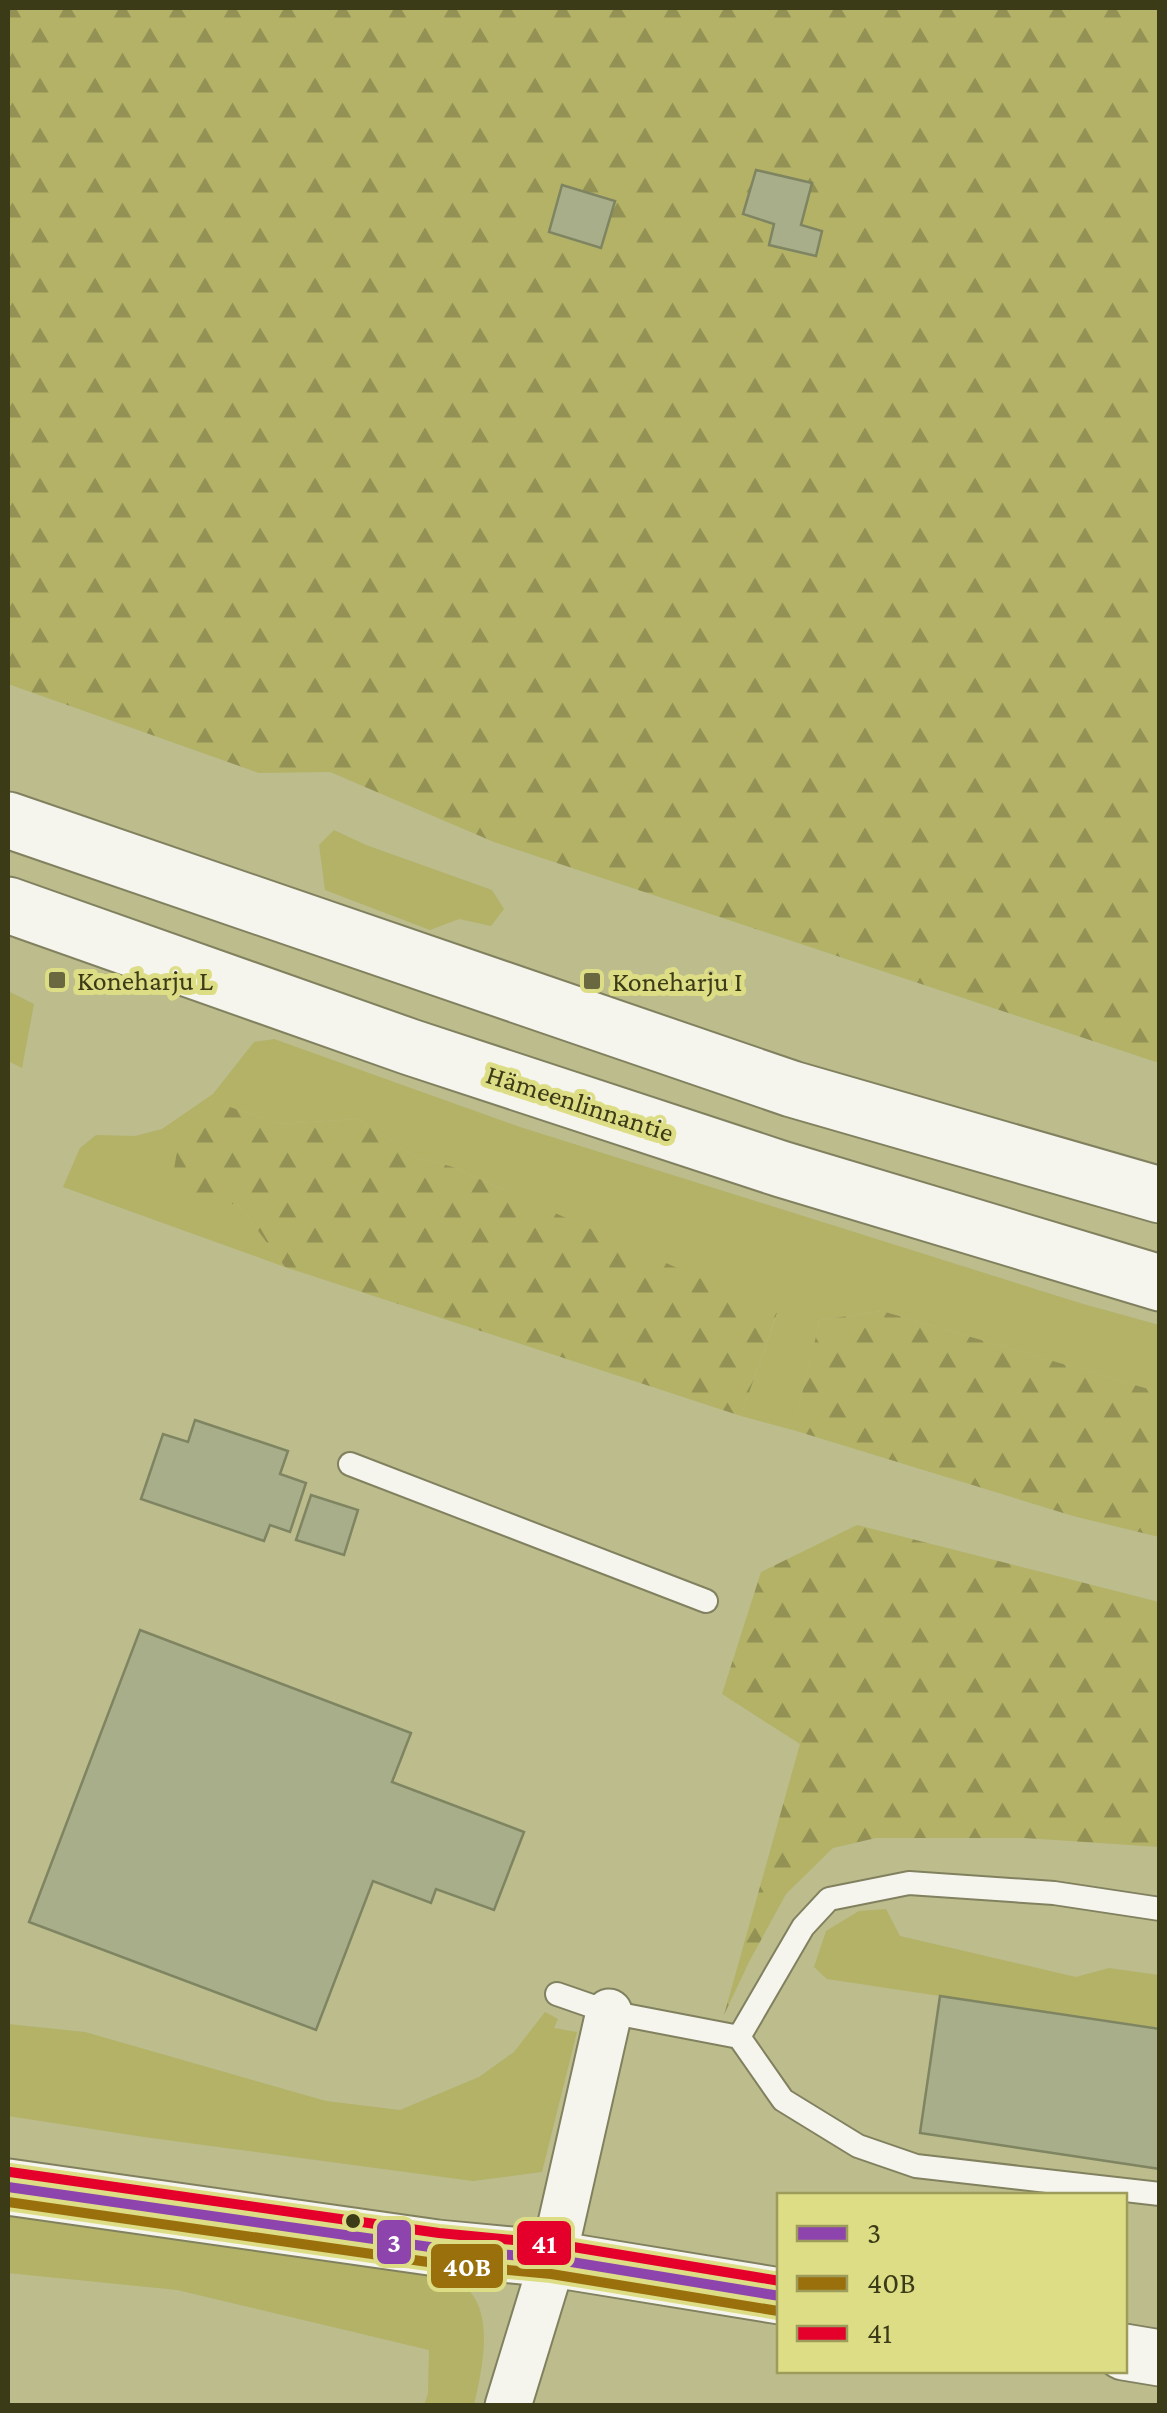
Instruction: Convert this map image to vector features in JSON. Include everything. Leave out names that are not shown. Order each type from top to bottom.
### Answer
[{"type":"main road","points":[[8,820],[792,1089],[1160,1195]]},
{"type":"main road","name":"Hämeenlinnantie","points":[[8,905],[392,1040],[781,1170],[1160,1282]]},
{"type":"main road","points":[[8,2186],[437,2248],[552,2258],[777,2296]]},
{"type":"main road","points":[[1127,2352],[1160,2358]]},
{"type":"street","points":[[508,2406],[552,2258],[608,2012]]},
{"type":"lane","points":[[350,1464],[706,1601]]},
{"type":"lane","points":[[739,2037],[803,1927],[829,1900],[909,1884],[1054,1893],[1160,1909]]},
{"type":"lane","points":[[557,1994],[608,2012],[739,2037],[783,2100],[858,2146],[916,2166],[1160,2194]]},
{"type":"green space","points":[[8,8],[1159,8],[1159,1063],[494,842],[330,772],[259,773],[8,684]]},
{"type":"green space","points":[[334,830],[492,890],[504,909],[491,926],[459,919],[430,930],[325,890],[319,845]]},
{"type":"green space","points":[[8,991],[34,1004],[22,1068],[8,1061]]},
{"type":"green space","points":[[274,1039],[520,1127],[1159,1325],[1159,1392],[882,1311],[820,1320],[793,1430],[741,1416],[777,1314],[453,1167],[416,1157],[358,1119],[280,1124],[224,1105],[205,1204],[238,1204],[285,1267],[63,1187],[80,1148],[96,1135],[135,1136],[162,1129],[213,1094],[254,1042]]},
{"type":"green space","points":[[224,1105],[280,1124],[358,1119],[416,1157],[453,1167],[777,1313],[741,1416],[285,1267],[238,1204],[205,1204],[172,1182],[178,1145]]},
{"type":"green space","points":[[882,1311],[1159,1392],[1159,1537],[1073,1516],[793,1430],[820,1320]]},
{"type":"green space","points":[[857,1525],[1159,1602],[1159,1847],[1025,1838],[876,1838],[833,1848],[786,1894],[724,2015],[800,1744],[722,1694],[761,1572]]},
{"type":"green space","points":[[886,1909],[900,1936],[1076,1977],[1109,1968],[1159,1975],[1159,2029],[827,1979],[814,1967],[826,1931],[859,1911]]},
{"type":"green space","points":[[545,2012],[558,2019],[554,2028],[577,2032],[542,2172],[473,2181],[8,2116],[8,2024],[85,2032],[326,2101],[400,2110],[479,2077],[514,2052]]},
{"type":"green space","points":[[8,2205],[427,2267],[451,2277],[473,2296],[483,2325],[474,2405],[424,2405],[429,2350],[177,2290],[8,2273]]},
{"type":"building","points":[[756,170],[812,183],[801,225],[822,231],[816,256],[769,245],[774,224],[743,214]]},
{"type":"building","points":[[562,185],[615,201],[601,248],[549,232]]},
{"type":"building","points":[[195,1420],[288,1451],[280,1474],[306,1483],[290,1532],[270,1525],[264,1541],[141,1499],[163,1434],[188,1442]]},
{"type":"building","points":[[311,1495],[358,1510],[344,1555],[296,1540]]},
{"type":"building","points":[[140,1630],[411,1733],[392,1782],[524,1832],[494,1910],[436,1889],[431,1903],[373,1881],[316,2030],[29,1922]]},
{"type":"building","points":[[940,1996],[1160,2029],[1160,2169],[920,2133]]},
{"type":"transit line","name":"41","points":[[10,2172],[439,2233],[555,2244],[777,2281]]},
{"type":"transit line","name":"3","points":[[8,2187],[437,2248],[553,2259],[777,2296]]},
{"type":"transit line","name":"40B","points":[[8,2202],[435,2263],[551,2274],[777,2311]]},
{"type":"place","name":"Koneharju L","points":[[57,980]]},
{"type":"place","name":"Koneharju I","points":[[592,981]]}]
